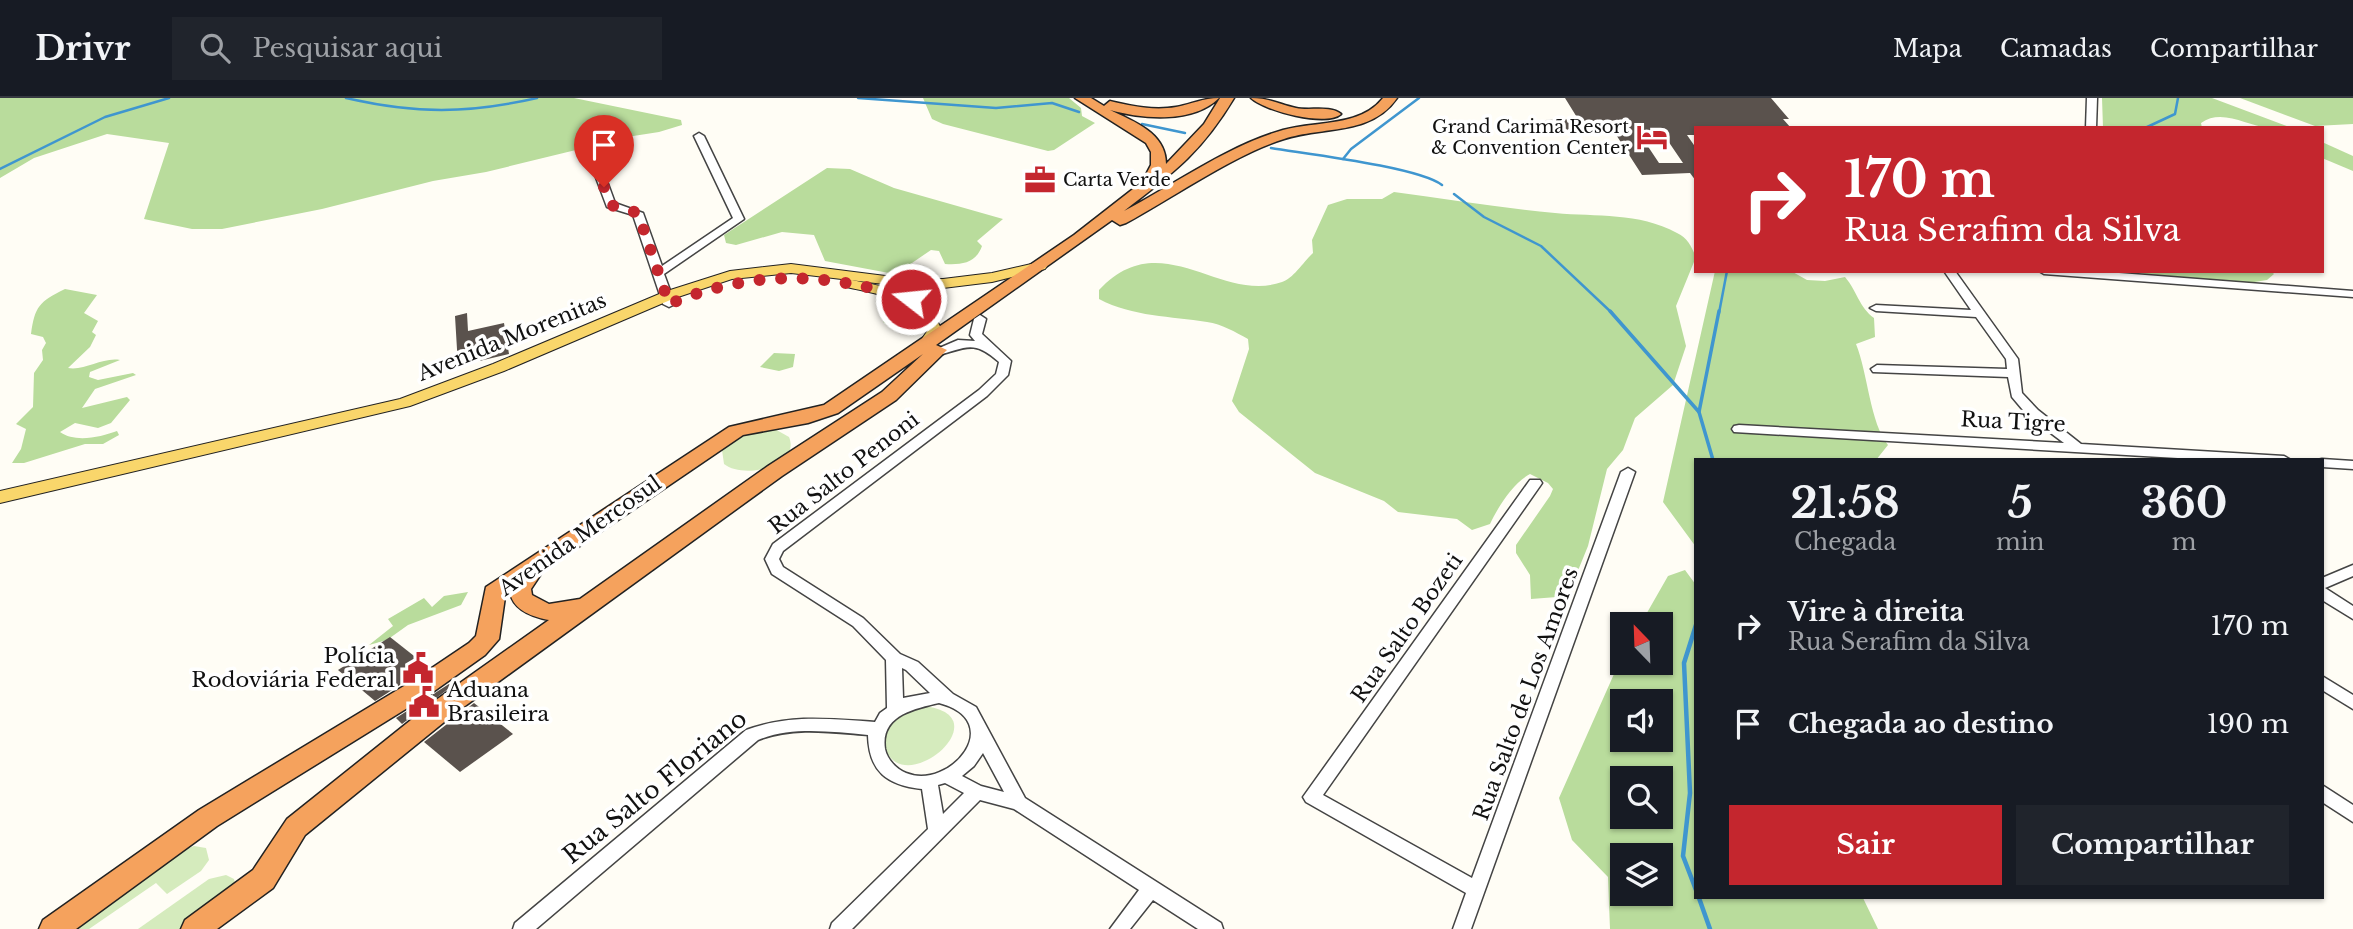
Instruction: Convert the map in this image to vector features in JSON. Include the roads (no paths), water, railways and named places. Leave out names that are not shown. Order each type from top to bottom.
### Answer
[{"type":"highway","points":[[1082,98],[1137,128],[1156,145],[1161,160],[1158,171],[1145,187]]},
{"type":"highway","points":[[1098,98],[1120,108],[1154,113],[1188,109],[1212,98]]},
{"type":"highway","name":"Avenida Mercosul","points":[[195,929],[263,879],[296,827],[316,809],[445,707],[775,471],[888,396],[931,349],[1184,157],[1210,125],[1227,98]]},
{"type":"highway","points":[[1120,220],[1195,159],[1222,127],[1238,98]]},
{"type":"highway","points":[[1258,98],[1286,110],[1319,114],[1352,110],[1374,98]]},
{"type":"highway","points":[[1120,220],[1261,142],[1298,131],[1364,120],[1377,113],[1391,98]]},
{"type":"highway","name":"Avenida Mercosul","points":[[53,929],[208,818],[422,687],[477,649],[487,639],[494,593],[736,431],[752,425],[816,417],[979,319],[1120,220]]},
{"type":"highway","points":[[539,562],[524,578],[520,588],[522,599],[529,605],[545,613],[566,612],[590,603]]},
{"type":"main road","name":"Avenida Morenitas","points":[[0,497],[404,412],[714,279],[754,271],[822,269],[930,284],[987,279],[1040,266]]},
{"type":"main road","name":"Avenida Morenitas","points":[[668,300],[754,278],[786,276],[843,282],[911,299],[922,307],[931,317],[935,330],[931,349]]},
{"type":"main road","name":"Avenida Morenitas","points":[[0,508],[175,462]]},
{"type":"street","points":[[2091,126],[2092,98]]},
{"type":"street","points":[[659,274],[739,219],[699,136]]},
{"type":"street","points":[[591,151],[611,205],[638,213],[668,300]]},
{"type":"street","points":[[1950,273],[2012,359],[2017,394],[2033,413],[2076,446]]},
{"type":"street","points":[[2070,273],[2353,294]]},
{"type":"street","points":[[1876,308],[1981,314]]},
{"type":"street","name":"Rua Salto Penoni","points":[[947,699],[912,666],[894,658],[858,622],[777,570],[772,559],[778,548],[983,393],[1002,375],[1005,361],[975,335],[979,319]]},
{"type":"street","points":[[931,349],[962,343],[985,345]]},
{"type":"street","points":[[1877,369],[2015,373]]},
{"type":"street","name":"Rua Tigre","points":[[1739,429],[2254,458]]},
{"type":"street","points":[[2324,463],[2353,465]]},
{"type":"street","name":"Rua Salto de Los Amores","points":[[1462,929],[1628,472]]},
{"type":"street","name":"Rua Salto Bozeti","points":[[1478,890],[1312,797],[1535,483]]},
{"type":"street","points":[[2324,583],[2353,570]]},
{"type":"street","points":[[2324,594],[2353,613]]},
{"type":"street","points":[[894,658],[895,709]]},
{"type":"street","points":[[2324,683],[2353,703]]},
{"type":"street","points":[[980,732],[978,746],[970,759],[938,778],[912,781],[896,777],[883,768],[876,757],[874,743],[878,729],[895,709],[922,698],[947,699],[968,708],[977,719],[980,732],[1019,803]]},
{"type":"street","name":"Rua Salto Floriano","points":[[522,929],[752,735],[768,727],[788,725],[878,729]]},
{"type":"street","points":[[938,778],[1019,803],[1214,929]]},
{"type":"street","points":[[937,831],[938,778]]},
{"type":"street","points":[[839,929],[977,792]]},
{"type":"street","points":[[2324,793],[2353,815]]},
{"type":"street","points":[[1119,929],[1151,889]]},
{"type":"waterway","points":[[0,169],[105,117],[169,98]]},
{"type":"waterway","points":[[346,98],[396,107],[442,110],[487,107],[537,98]]},
{"type":"waterway","points":[[858,98],[996,108],[1052,103],[1079,112]]},
{"type":"waterway","points":[[1343,159],[1351,149],[1419,98]]},
{"type":"waterway","points":[[2149,126],[2175,114],[2178,98]]},
{"type":"waterway","points":[[1142,124],[1185,133]]},
{"type":"waterway","points":[[1271,148],[1387,167],[1429,178],[1442,185]]},
{"type":"waterway","points":[[1454,194],[1484,217],[1541,246],[1611,312]]},
{"type":"waterway","points":[[1719,313],[1727,273]]},
{"type":"waterway","points":[[1699,412],[1719,311]]},
{"type":"waterway","points":[[1611,312],[1699,412]]},
{"type":"waterway","points":[[1699,412],[1712,458]]},
{"type":"waterway","points":[[1694,631],[1684,663],[1690,793],[1683,856],[1694,885]]},
{"type":"waterway","points":[[1699,899],[1710,929]]},
{"type":"place","name":"Grand Carimã Resort & Convention Center","points":[[1652,137]]},
{"type":"place","name":"Carta Verde","points":[[1040,180]]},
{"type":"place","name":"Polícia Rodoviária Federal","points":[[418,668]]},
{"type":"place","name":"Aduana Brasileira","points":[[424,702]]}]
